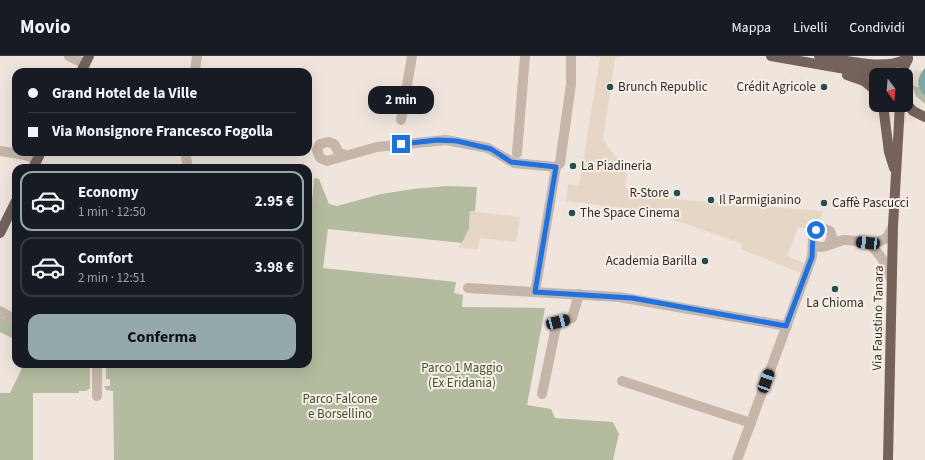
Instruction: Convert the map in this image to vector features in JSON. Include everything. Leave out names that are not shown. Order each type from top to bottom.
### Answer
[{"type":"main road","points":[[772,56],[869,73]]},
{"type":"main road","points":[[820,56],[875,64],[891,64],[909,57]]},
{"type":"main road","points":[[904,68],[909,57]]},
{"type":"main road","points":[[803,62],[820,70],[858,78],[869,85]]},
{"type":"main road","points":[[913,110],[925,116]]},
{"type":"main road","points":[[884,112],[889,152],[896,177]]},
{"type":"main road","name":"Via Faustino Tanara","points":[[888,460],[893,226],[900,112]]},
{"type":"main road","points":[[0,233],[12,209]]},
{"type":"street","points":[[69,56],[85,64]]},
{"type":"street","points":[[196,68],[197,56]]},
{"type":"street","points":[[401,120],[412,56]]},
{"type":"street","points":[[517,153],[525,56]]},
{"type":"street","points":[[535,292],[556,167],[560,163],[571,84],[571,56]]},
{"type":"street","points":[[861,56],[866,61],[875,64]]},
{"type":"street","points":[[346,155],[389,145],[446,140],[488,148],[514,163],[556,167]]},
{"type":"street","points":[[0,151],[12,153]]},
{"type":"street","points":[[27,156],[37,160]]},
{"type":"street","points":[[737,460],[812,257],[813,235],[818,229],[824,228],[844,240],[868,243],[887,238],[893,226]]},
{"type":"street","points":[[827,246],[832,237],[830,231]]},
{"type":"street","points":[[812,257],[820,248],[844,240]]},
{"type":"street","points":[[813,241],[817,246],[827,246]]},
{"type":"street","points":[[868,243],[881,255],[888,269],[892,282]]},
{"type":"street","points":[[468,288],[579,294],[645,300],[786,326]]},
{"type":"street","points":[[542,394],[558,322],[572,318],[579,294]]},
{"type":"street","points":[[0,312],[12,318]]},
{"type":"street","points":[[97,368],[97,396]]},
{"type":"street","points":[[622,381],[751,422]]},
{"type":"green space","points":[[913,85],[919,87],[925,96],[925,104],[916,96]]},
{"type":"green space","name":"Parco Falcone e Borsellino","points":[[314,178],[319,179],[329,204],[337,206],[381,194],[413,189],[446,186],[477,187],[475,211],[470,211],[469,229],[462,243],[328,229],[323,268],[456,282],[454,293],[463,295],[462,307],[545,308],[527,405],[551,409],[555,418],[613,422],[619,434],[613,460],[114,460],[113,391],[106,390],[104,386],[110,386],[110,379],[106,379],[106,368],[312,368],[312,205]]},
{"type":"green space","points":[[0,317],[12,323],[12,338],[0,332]]},
{"type":"green space","points":[[22,368],[90,368],[90,388],[86,391],[79,391],[79,393],[33,393],[33,460],[0,460],[0,393],[10,393]]},
{"type":"shaded area","points":[[588,56],[622,56],[615,58],[603,139],[627,174],[625,186],[630,192],[685,200],[823,211],[817,225],[810,229],[798,227],[787,256],[804,263],[801,273],[741,249],[743,244],[683,223],[631,209],[566,201],[568,184],[579,186],[600,58]]},
{"type":"shaded area","points":[[915,70],[922,71],[919,76],[919,87],[913,85]]},
{"type":"shaded area","points":[[470,211],[520,217],[516,242],[480,238],[478,249],[459,248],[460,243],[462,243],[469,229]]},
{"type":"water","points":[[925,68],[925,96],[920,90],[918,82],[922,71]]},
{"type":"place","name":"Brunch Republic","points":[[610,87]]},
{"type":"place","name":"Crédit Agricole","points":[[824,87]]},
{"type":"place","name":"La Piadineria","points":[[573,166]]},
{"type":"place","name":"R-Store","points":[[677,193]]},
{"type":"place","name":"Il Parmigianino","points":[[711,200]]},
{"type":"place","name":"Caffè Pascucci","points":[[824,203]]},
{"type":"place","name":"The Space Cinema","points":[[572,213]]},
{"type":"place","name":"Academia Barilla","points":[[705,261]]},
{"type":"place","name":"La Chioma","points":[[835,289]]},
{"type":"route","points":[[401,144],[438,140],[457,141],[491,149],[511,162],[556,167],[535,292],[632,298],[786,326],[813,255],[814,244],[812,238],[816,230]]},
{"type":"park label","name":"Parco 1 Maggio (Ex Eridania)","points":[[462,376]]}]
